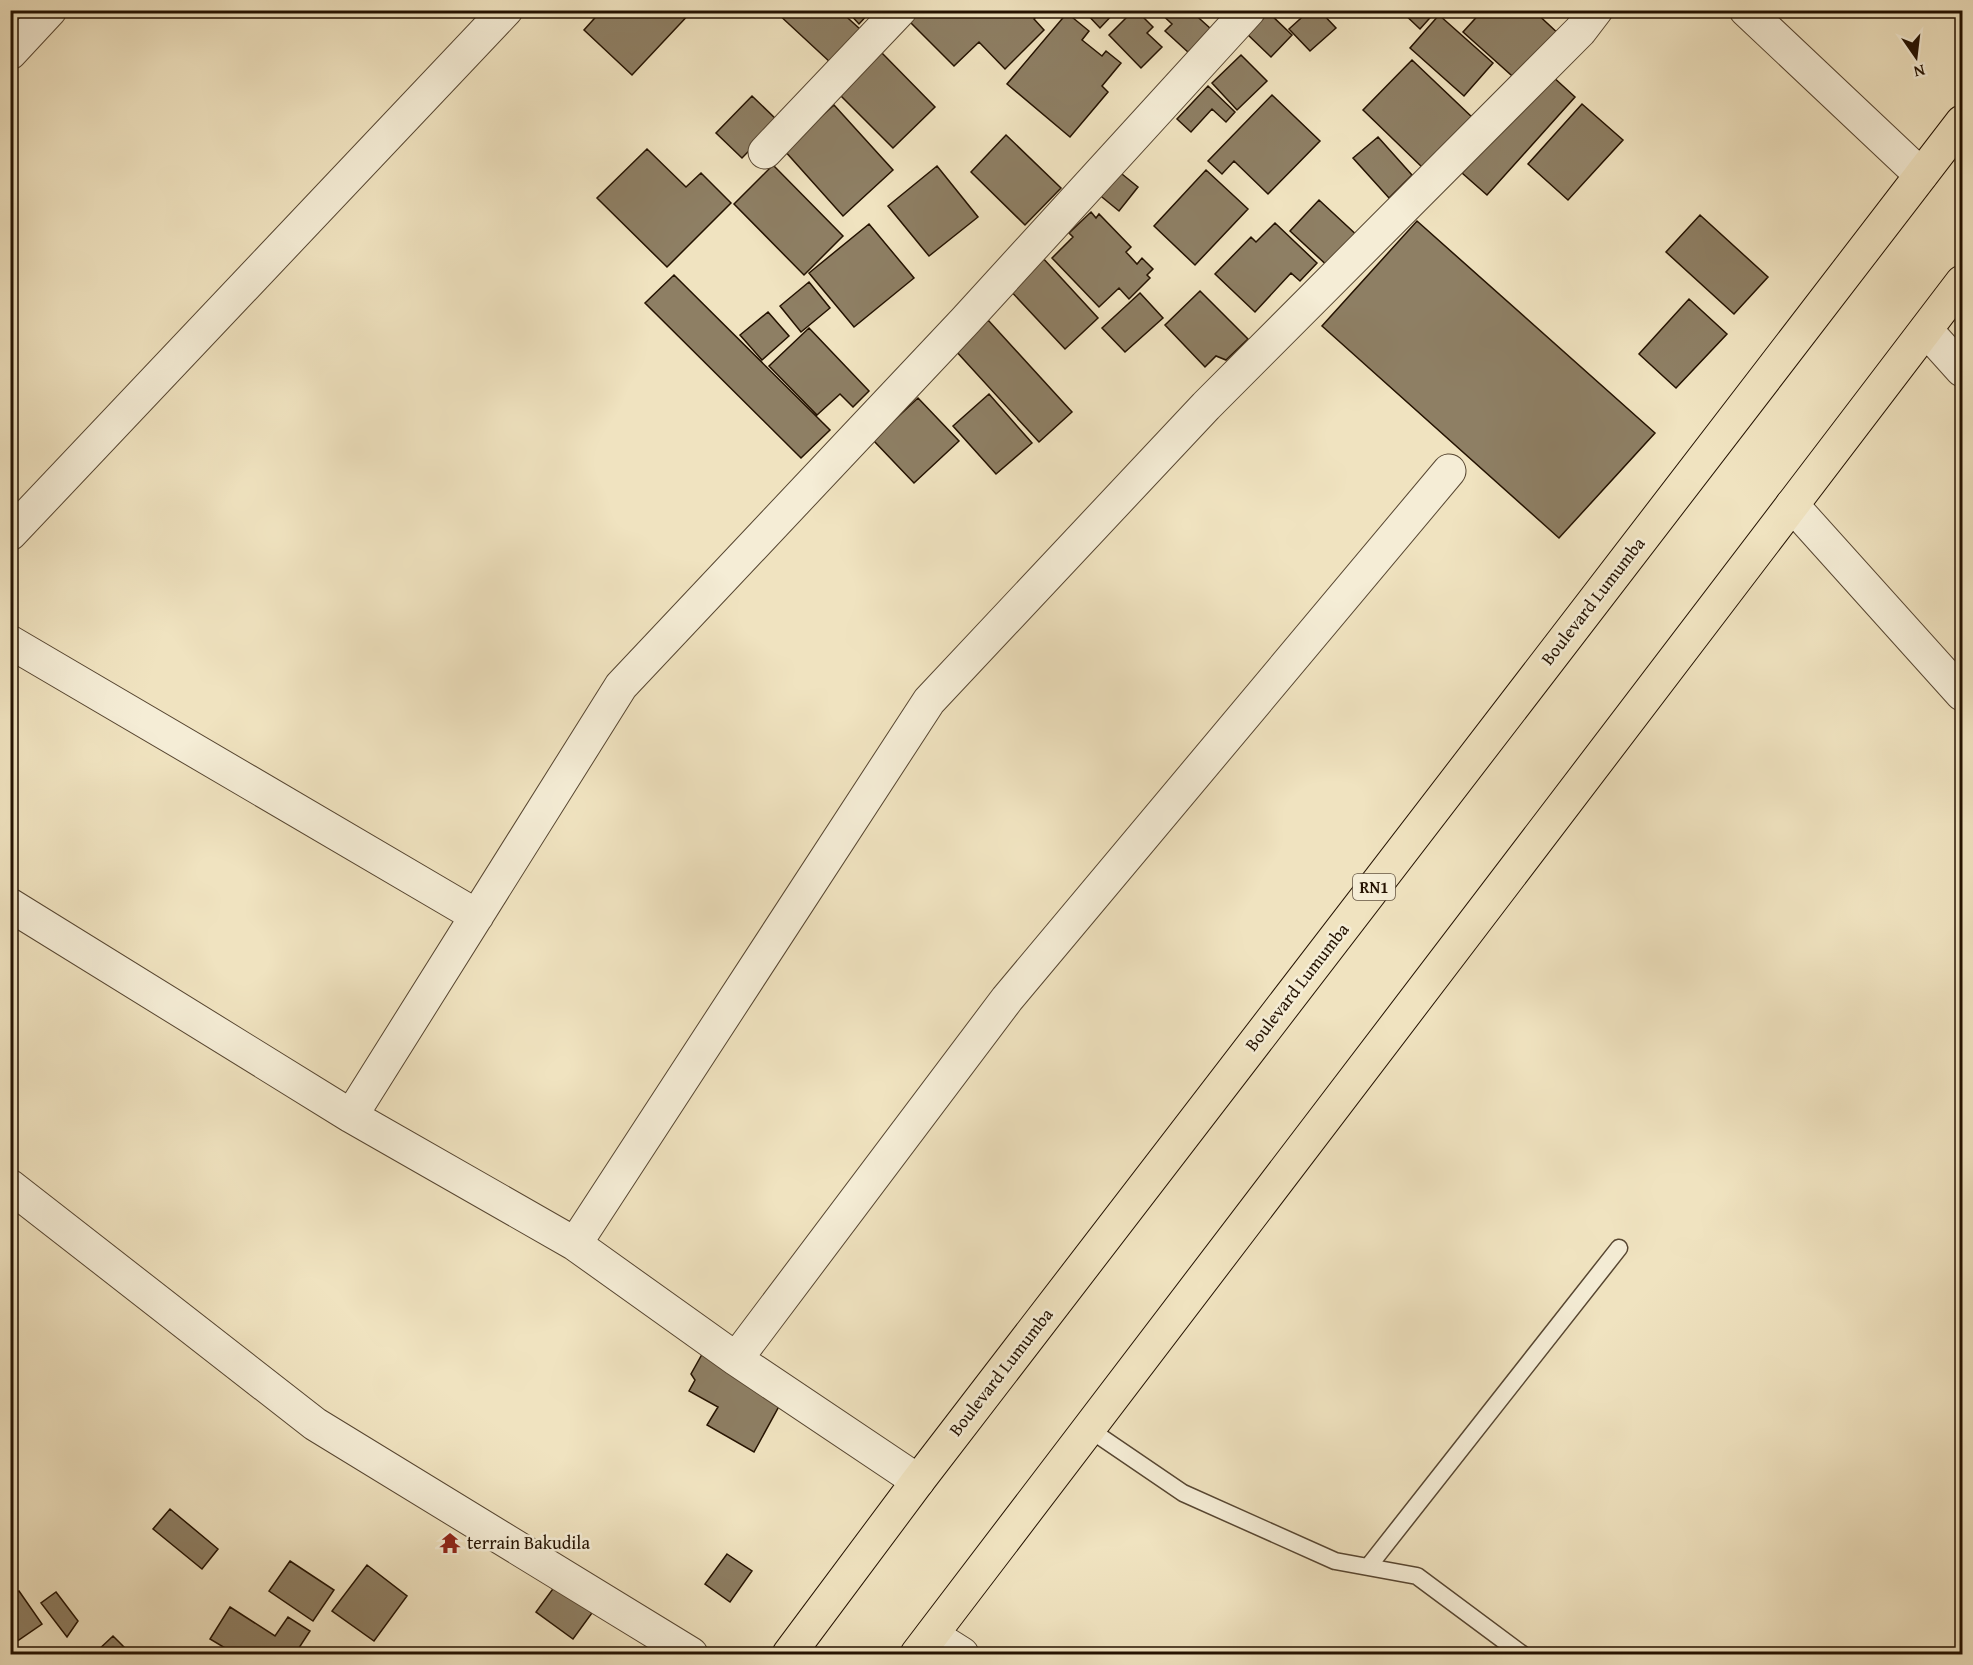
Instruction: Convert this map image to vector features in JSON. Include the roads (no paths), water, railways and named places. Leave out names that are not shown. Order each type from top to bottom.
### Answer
[{"type":"highway","name":"Boulevard Lumumba","points":[[789,1654],[918,1480],[1962,122]]},
{"type":"highway","points":[[924,1645],[1962,282]]},
{"type":"street","points":[[10,53],[50,10]]},
{"type":"street","points":[[10,534],[506,10]]},
{"type":"street","points":[[765,152],[900,10]]},
{"type":"street","points":[[351,1116],[621,686],[965,321],[1249,10]]},
{"type":"street","points":[[575,1244],[929,701],[1206,406],[1580,32],[1596,10]]},
{"type":"street","points":[[1746,10],[1922,175]]},
{"type":"street","points":[[1926,330],[1962,370]]},
{"type":"street","points":[[736,1359],[1007,999],[1449,471]]},
{"type":"street","points":[[1792,506],[1962,694]]},
{"type":"street","points":[[10,642],[477,916]]},
{"type":"street","points":[[10,905],[351,1116],[575,1244],[736,1359],[918,1480]]},
{"type":"street","points":[[10,1186],[315,1424],[692,1654]]},
{"type":"street","points":[[924,1645],[962,1654]]},
{"type":"lane","points":[[1368,1567],[1619,1248]]},
{"type":"lane","points":[[1089,1429],[1183,1493],[1335,1561],[1417,1576],[1522,1654]]},
{"type":"place","name":"terrain Bakudila","points":[[450,1543]]}]
